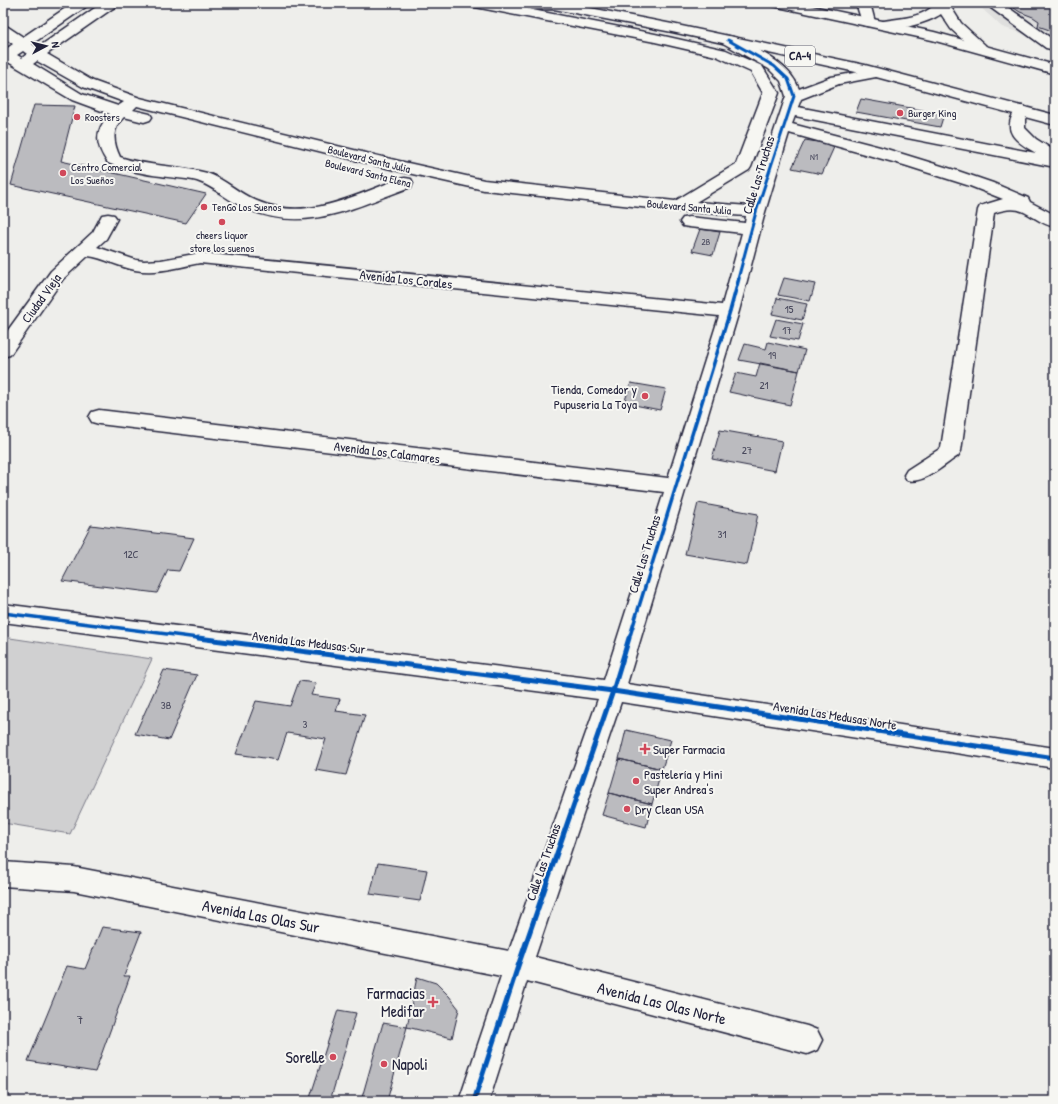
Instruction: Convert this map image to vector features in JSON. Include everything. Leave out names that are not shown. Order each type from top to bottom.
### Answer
[{"type":"main road","points":[[5,54],[82,3]]},
{"type":"main road","points":[[22,65],[111,3]]},
{"type":"main road","points":[[475,3],[493,6],[549,4]]},
{"type":"main road","points":[[782,3],[980,48],[1055,70]]},
{"type":"main road","points":[[863,3],[868,22]]},
{"type":"main road","points":[[995,3],[1038,36],[1055,46]]},
{"type":"main road","name":"CA-4","points":[[549,4],[728,40],[876,74],[1055,120]]},
{"type":"main road","points":[[884,25],[930,15],[942,4],[956,26],[980,48]]},
{"type":"main road","name":"Calle Las Truchas","points":[[493,6],[655,38],[721,53],[757,69],[771,93],[743,167],[678,206]]},
{"type":"main road","name":"Boulevard Santa Julia","points":[[3,30],[38,55],[88,84],[135,101],[484,186],[678,206],[754,220]]},
{"type":"main road","points":[[728,40],[774,66],[788,79],[791,103]]},
{"type":"main road","name":"Boulevard Santa Elena","points":[[5,54],[77,97],[120,112],[272,148],[405,183],[475,197],[754,220]]},
{"type":"main road","points":[[791,103],[836,80],[876,74]]},
{"type":"main road","points":[[135,101],[111,121],[106,135],[105,143],[114,160],[148,170],[189,174],[203,177],[217,184],[249,205],[267,212],[299,216],[324,212],[405,183]]},
{"type":"main road","points":[[791,103],[1055,162]]},
{"type":"main road","name":"Calle Las Truchas","points":[[474,1101],[518,966],[613,691],[730,311],[754,220],[791,103]]},
{"type":"main road","points":[[1022,111],[1017,120],[1017,126],[1022,137],[1055,158]]},
{"type":"main road","points":[[783,127],[856,145],[978,182],[1006,193],[1055,222]]},
{"type":"main road","points":[[743,167],[770,172]]},
{"type":"main road","points":[[914,475],[951,451],[986,210],[1000,204],[1027,205]]},
{"type":"main road","name":"Ciudad Vieja","points":[[3,351],[57,275],[100,235],[108,219]]},
{"type":"main road","name":"Avenida Los Corales","points":[[85,250],[97,251],[136,265],[171,265],[200,258],[730,311]]},
{"type":"main road","name":"Avenida Los Calamares","points":[[99,417],[676,486]]},
{"type":"main road","name":"Avenida Las Medusas Sur","points":[[3,613],[613,691]]},
{"type":"main road","name":"Avenida Las Medusas Norte","points":[[613,691],[1055,758]]},
{"type":"main road","name":"Avenida Las Olas Sur","points":[[3,874],[74,879],[518,966]]},
{"type":"main road","name":"Avenida Las Olas Norte","points":[[518,966],[807,1040]]},
{"type":"shaded area","points":[[976,3],[1055,3],[1055,44],[1002,27]]},
{"type":"shaded area","points":[[3,637],[152,659],[70,834],[3,823]]},
{"type":"building","points":[[1015,3],[1055,3],[1055,32],[1038,26],[1039,21],[1011,6]]},
{"type":"building","name":"Burger King","points":[[861,99],[944,114],[940,127],[856,112]]},
{"type":"building","name":"Centro Comercial Los Sueños","points":[[34,105],[75,106],[61,161],[206,194],[186,223],[11,185]]},
{"type":"building","points":[[805,140],[835,145],[822,174],[792,168]]},
{"type":"building","points":[[700,229],[720,232],[713,255],[692,251]]},
{"type":"building","points":[[784,278],[815,284],[810,301],[778,295]]},
{"type":"building","points":[[777,298],[807,304],[802,320],[772,314]]},
{"type":"building","points":[[776,319],[803,324],[798,341],[770,336]]},
{"type":"building","points":[[768,342],[805,350],[799,371],[739,360],[745,344],[766,349]]},
{"type":"building","points":[[760,363],[799,371],[790,405],[729,392],[736,373],[756,377]]},
{"type":"building","name":"Tienda, Comedor y Pupuseria La Toya","points":[[631,383],[666,389],[660,410],[624,403]]},
{"type":"building","points":[[720,430],[782,441],[775,471],[712,459]]},
{"type":"building","points":[[698,503],[758,514],[747,565],[685,554]]},
{"type":"building","points":[[91,525],[194,538],[179,571],[168,570],[157,593],[62,581]]},
{"type":"building","points":[[164,670],[197,675],[169,740],[135,734]]},
{"type":"building","points":[[299,681],[316,683],[311,695],[340,699],[336,711],[365,715],[346,775],[316,770],[326,739],[287,733],[278,760],[236,754],[256,701],[290,706]]},
{"type":"building","name":"Super Farmacia","points":[[626,730],[671,740],[662,769],[619,759]]},
{"type":"building","name":"Pastelería y Mini Super Andrea's","points":[[619,759],[662,769],[652,804],[609,793]]},
{"type":"building","name":"Dry Clean USA","points":[[609,793],[652,804],[646,827],[602,815]]},
{"type":"building","points":[[378,863],[427,870],[420,901],[370,894]]},
{"type":"building","points":[[102,927],[141,932],[124,976],[130,976],[95,1072],[28,1061],[67,966],[85,969]]},
{"type":"building","name":"Farmacias Medifar","points":[[417,977],[436,983],[459,1009],[452,1038],[407,1027]]},
{"type":"building","name":"Sorelle","points":[[338,1010],[356,1013],[330,1101],[309,1101]]},
{"type":"building","name":"Napoli","points":[[383,1023],[407,1027],[387,1101],[361,1101]]},
{"type":"cycle path","points":[[474,1101],[518,966],[613,691],[730,311],[756,212],[794,96],[788,79],[774,66],[728,40]]},
{"type":"cycle path","points":[[3,613],[613,691],[1055,758]]},
{"type":"place","name":"Burger King","points":[[900,113]]},
{"type":"place","name":"Roosters","points":[[77,117]]},
{"type":"place","name":"Centro Comercial Los Sueños","points":[[63,173]]},
{"type":"place","name":"TenGo Los Suenos","points":[[204,207]]},
{"type":"place","name":"cheers liquor store los suenos","points":[[222,222]]},
{"type":"place","name":"Tienda, Comedor y Pupuseria La Toya","points":[[645,396]]},
{"type":"place","name":"Super Farmacia","points":[[645,749]]},
{"type":"place","name":"Pastelería y Mini Super Andrea's","points":[[636,781]]},
{"type":"place","name":"Dry Clean USA","points":[[627,809]]},
{"type":"place","name":"Farmacias Medifar","points":[[433,1002]]},
{"type":"place","name":"Sorelle","points":[[333,1057]]},
{"type":"place","name":"Napoli","points":[[384,1064]]}]
